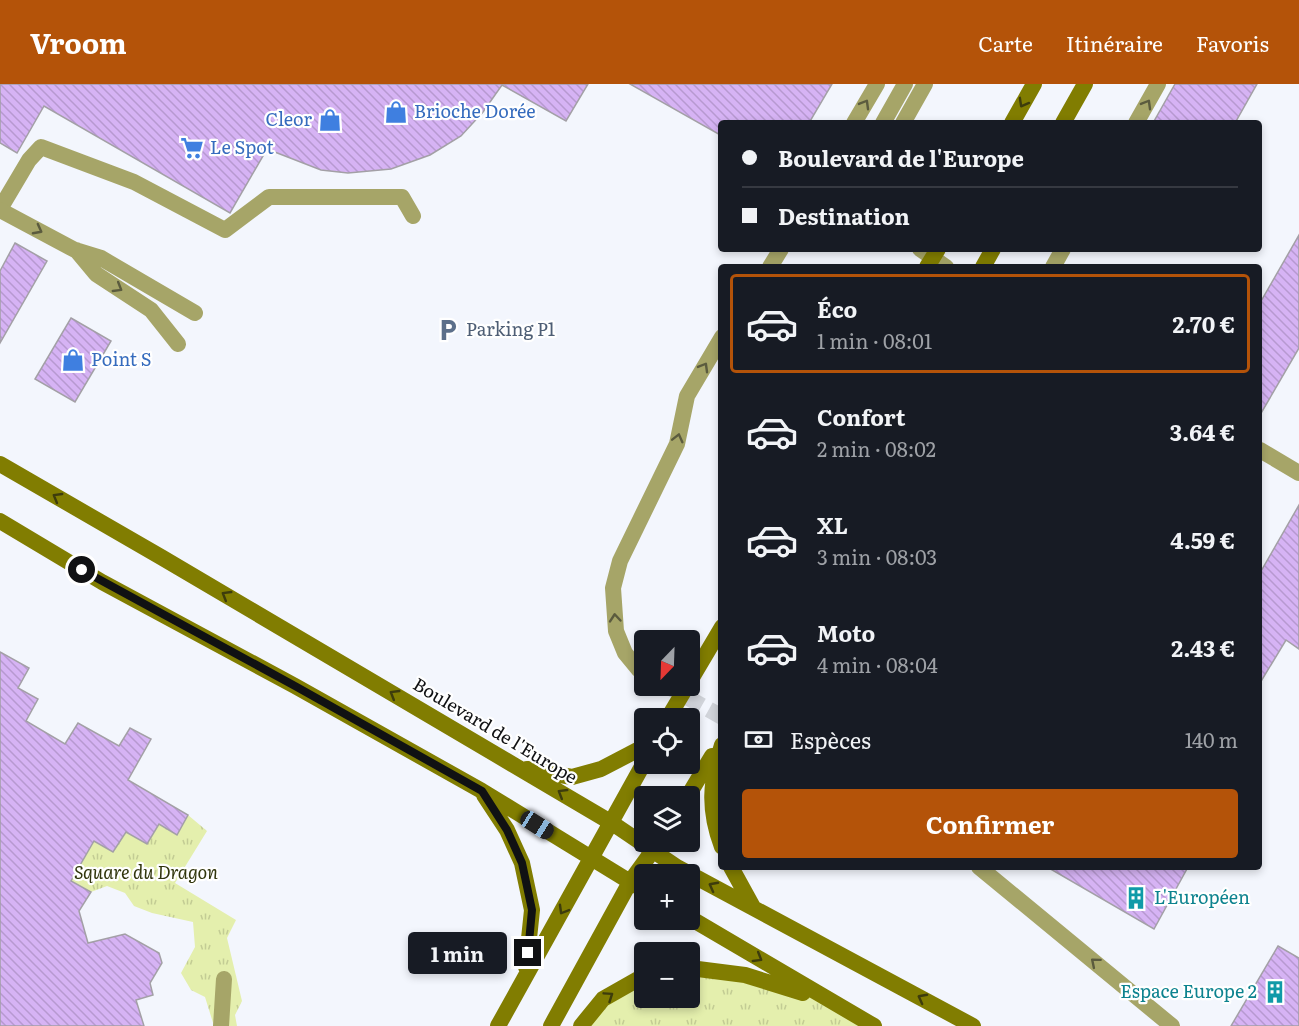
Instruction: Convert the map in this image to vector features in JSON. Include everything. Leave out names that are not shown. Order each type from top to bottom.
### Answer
[{"type":"main road","points":[[1014,120],[1034,84]]},
{"type":"main road","points":[[1066,120],[1085,84]]},
{"type":"main road","name":"Boulevard de l'Europe","points":[[0,464],[634,834]]},
{"type":"main road","points":[[0,521],[102,582],[295,686],[482,791],[634,884]]},
{"type":"main road","points":[[700,664],[718,634]]},
{"type":"main road","points":[[694,786],[718,747]]},
{"type":"main road","points":[[518,768],[572,777],[601,769],[634,752]]},
{"type":"main road","points":[[718,757],[713,772],[711,791],[718,837]]},
{"type":"main road","points":[[498,1026],[638,774]]},
{"type":"main road","points":[[482,791],[507,830],[522,863],[532,910],[525,975]]},
{"type":"main road","points":[[551,1026],[630,882],[652,852]]},
{"type":"main road","name":"Boulevard de l'Europe","points":[[662,852],[676,867],[973,1026]]},
{"type":"main road","points":[[732,870],[753,907]]},
{"type":"main road","points":[[700,924],[874,1026]]},
{"type":"main road","points":[[700,969],[745,975],[828,1000]]},
{"type":"main road","points":[[581,1026],[603,999],[634,981]]},
{"type":"street","points":[[856,120],[877,84]]},
{"type":"street","points":[[885,120],[905,84]]},
{"type":"street","points":[[905,120],[925,84]]},
{"type":"street","points":[[1138,120],[1158,84]]},
{"type":"street","points":[[195,313],[101,258],[75,250],[0,209],[29,160],[41,147],[134,182],[225,230],[269,197],[402,197],[413,216]]},
{"type":"street","points":[[75,250],[96,274],[151,310],[177,344]]},
{"type":"street","points":[[634,664],[625,653],[616,632],[613,588],[620,561],[678,444],[687,396],[718,344]]},
{"type":"street","points":[[1262,451],[1299,473]]},
{"type":"street","points":[[984,870],[1172,1026]]},
{"type":"street","points":[[221,1026],[224,979]]},
{"type":"green space","name":"Square du Dragon","points":[[188,815],[207,831],[175,883],[236,920],[227,938],[242,1001],[235,1015],[237,1026],[214,1026],[205,997],[191,990],[181,973],[195,947],[193,922],[152,913],[134,906],[125,893],[107,886],[91,892],[71,881],[94,841],[113,852],[126,832],[147,844],[159,824],[177,834]]},
{"type":"green space","points":[[700,970],[828,1000],[874,1026],[581,1026],[634,985],[634,1008],[700,1008]]},
{"type":"building","name":"Le Spot","points":[[0,84],[588,84],[566,121],[502,85],[483,112],[461,136],[430,155],[391,169],[348,173],[321,170],[267,149],[230,213],[44,106],[17,153],[0,143]]},
{"type":"building","points":[[630,84],[832,84],[811,120],[718,120],[718,134]]},
{"type":"building","points":[[1175,84],[1257,84],[1237,120],[1155,120]]},
{"type":"building","points":[[1299,235],[1299,348],[1262,412],[1262,300]]},
{"type":"building","points":[[15,243],[47,261],[0,343],[0,271]]},
{"type":"building","name":"Point S","points":[[71,318],[111,341],[75,402],[35,379]]},
{"type":"building","points":[[1299,505],[1299,649],[1286,640],[1262,680],[1262,570]]},
{"type":"building","points":[[0,652],[29,668],[18,688],[38,699],[26,721],[65,744],[78,723],[119,746],[130,728],[151,739],[128,780],[188,815],[177,835],[159,824],[147,844],[126,832],[113,852],[94,841],[71,881],[91,892],[79,911],[88,943],[125,934],[159,953],[162,963],[150,983],[153,995],[136,1000],[144,1026],[0,1026]]},
{"type":"building","name":"L'Européen","points":[[1052,870],[1186,870],[1154,929]]},
{"type":"building","name":"Espace Europe 2","points":[[1278,946],[1299,958],[1299,1026],[1231,1026]]},
{"type":"tunnel","points":[[685,696],[718,715]]},
{"type":"place","name":"Brioche Dorée","points":[[396,112]]},
{"type":"place","name":"Cleor","points":[[330,120]]},
{"type":"place","name":"Le Spot","points":[[192,148]]},
{"type":"place","name":"Parking P1","points":[[448,330]]},
{"type":"place","name":"Point S","points":[[73,360]]},
{"type":"place","name":"L'Européen","points":[[1136,898]]},
{"type":"place","name":"Espace Europe 2","points":[[1275,992]]},
{"type":"route","points":[[82,570],[482,791],[507,830],[522,863],[532,910],[528,953]]}]
